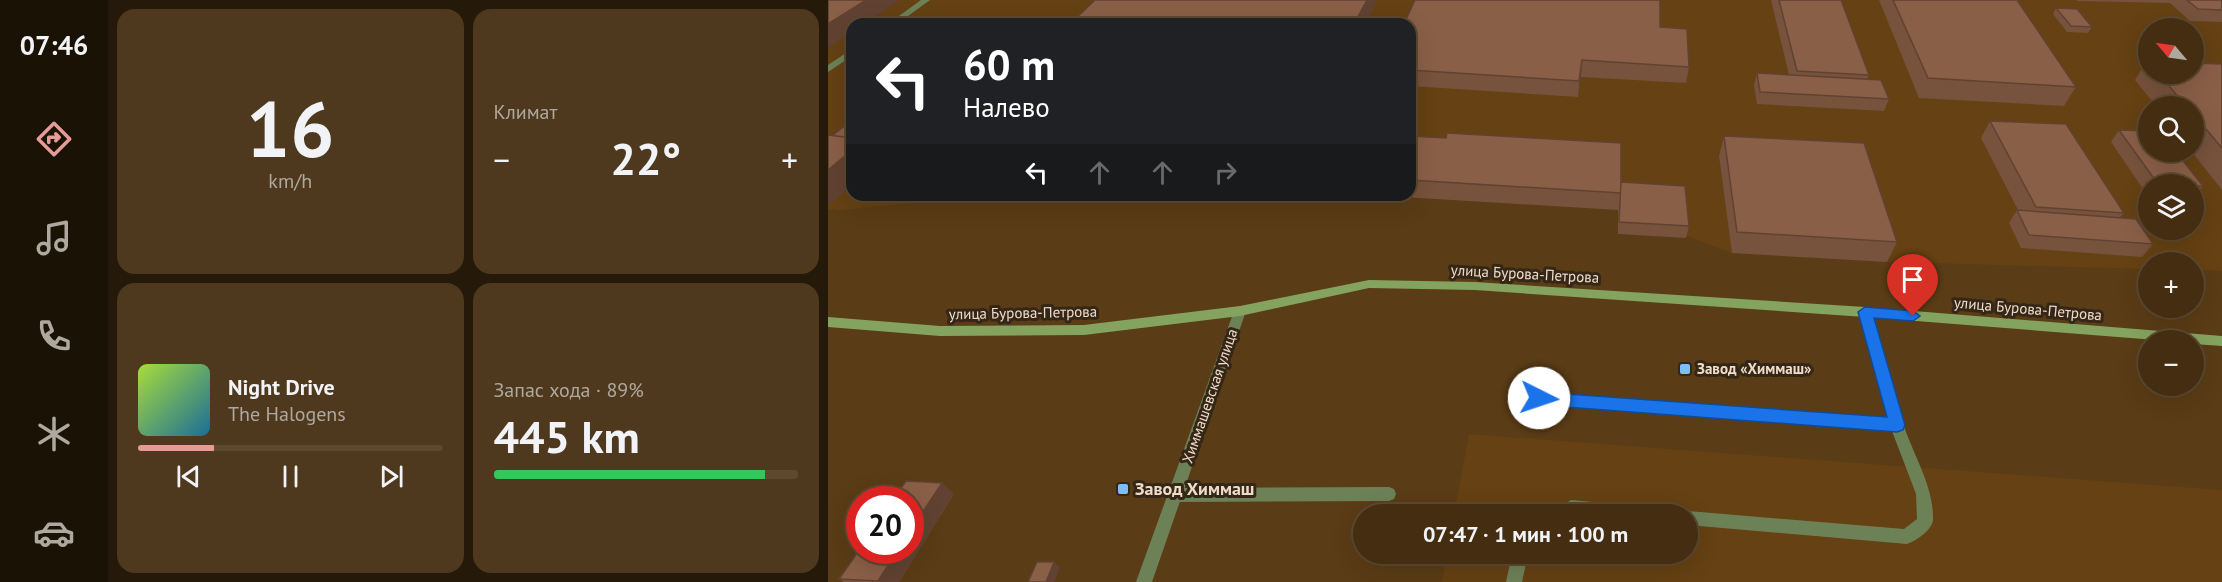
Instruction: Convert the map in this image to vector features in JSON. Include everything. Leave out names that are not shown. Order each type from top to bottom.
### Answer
[{"type":"main road","name":"улица Бурова-Петрова","points":[[828,322],[940,331],[1084,330],[1240,311],[1369,284],[1475,286],[1865,312],[2222,341]]},
{"type":"street","points":[[900,18],[926,0]]},
{"type":"street","points":[[828,69],[846,56]]},
{"type":"street","name":"Химмашевская улица","points":[[1144,582],[1240,311]]},
{"type":"street","points":[[1698,519],[1907,537],[1925,522],[1923,494],[1897,425],[1865,312]]},
{"type":"street","points":[[1539,398],[1897,425]]},
{"type":"street","points":[[1176,495],[1389,494]]},
{"type":"street","points":[[1514,582],[1518,564]]},
{"type":"shaded area","points":[[828,0],[2222,0],[2222,271],[2204,270],[2204,252],[2138,252],[2138,269],[1887,262],[1732,253],[1619,210],[1416,195],[1416,18],[846,18],[846,201],[934,201],[840,210],[828,209]]},
{"type":"shaded area","points":[[1469,434],[2222,490],[2222,582],[1442,582],[1445,564],[1698,564],[1698,504],[1456,504]]},
{"type":"building","points":[[828,0],[866,0],[828,24]]},
{"type":"building","points":[[1095,0],[1367,0],[1357,18],[1076,18]]},
{"type":"building","points":[[1415,0],[1660,0],[1660,27],[1687,29],[1689,67],[1582,60],[1579,81],[1416,70],[1416,18],[1407,18]]},
{"type":"building","points":[[1779,0],[1841,0],[1869,75],[1797,71]]},
{"type":"building","points":[[1893,0],[2017,0],[2076,87],[1928,78]]},
{"type":"building","points":[[2187,0],[2222,0],[2222,10],[2198,9]]},
{"type":"building","points":[[2056,8],[2077,9],[2092,27],[2071,26]]},
{"type":"building","points":[[2204,63],[2222,64],[2222,148],[2204,127],[2204,96],[2178,96],[2167,84],[2204,84]]},
{"type":"building","points":[[1757,73],[1881,80],[1889,99],[1760,92]]},
{"type":"building","points":[[1990,121],[2066,124],[2124,213],[2036,207]]},
{"type":"building","points":[[846,125],[846,137],[832,136]]},
{"type":"building","points":[[2119,130],[2138,131],[2138,156]]},
{"type":"building","points":[[1447,133],[1621,143],[1621,193],[1416,180],[1416,136],[1446,138]]},
{"type":"building","points":[[828,135],[846,137],[846,155],[828,170]]},
{"type":"building","points":[[1724,136],[1864,143],[1897,242],[1737,232]]},
{"type":"building","points":[[2142,162],[2184,162],[2193,174],[2151,174]]},
{"type":"building","points":[[1621,182],[1685,186],[1689,226],[1619,222]]},
{"type":"building","points":[[2017,210],[2136,219],[2138,240],[2150,240],[2153,244],[2029,235]]},
{"type":"building","points":[[906,481],[942,483],[924,510],[924,486],[903,486]]},
{"type":"building","points":[[1037,562],[1054,562],[1046,582],[1028,582]]},
{"type":"building","points":[[850,564],[889,564],[878,581],[839,579]]},
{"type":"place","name":"Завод «Химмаш»","points":[[1685,369]]},
{"type":"place","name":"Завод Химмаш","points":[[1123,489]]},
{"type":"route","points":[[1539,398],[1897,425],[1865,312],[1913,316]]}]
